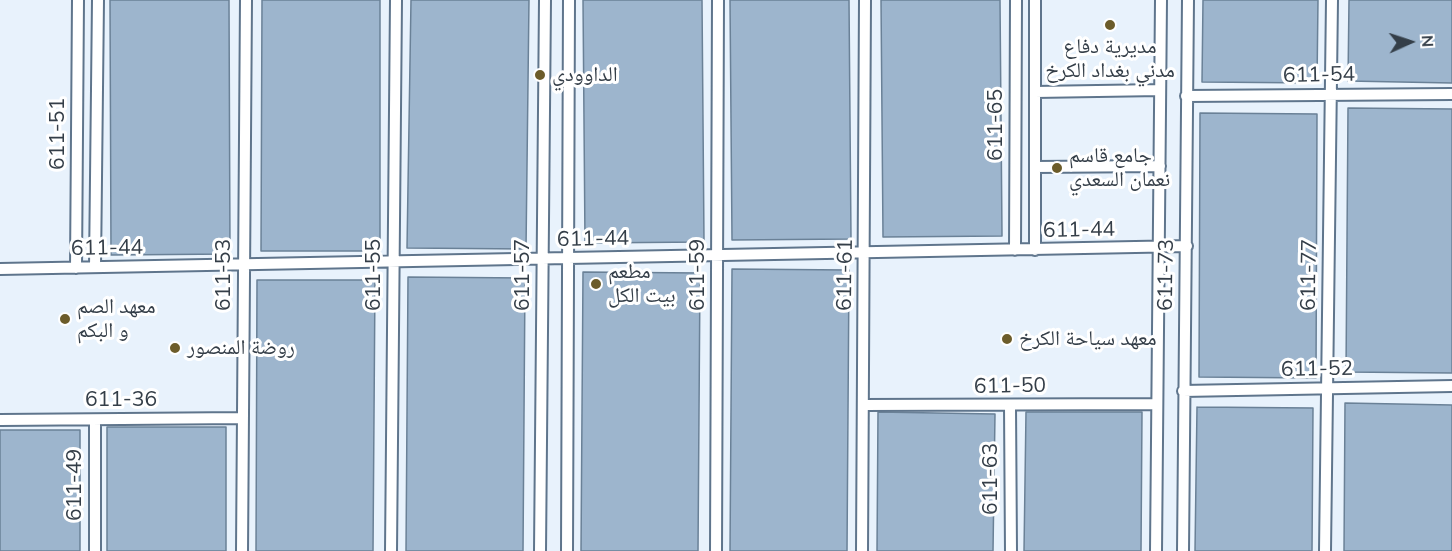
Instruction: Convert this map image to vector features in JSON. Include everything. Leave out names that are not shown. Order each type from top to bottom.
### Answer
[{"type":"street","name":"611-51","points":[[76,268],[78,0]]},
{"type":"street","name":"611-51","points":[[95,267],[98,0]]},
{"type":"street","name":"611-53","points":[[242,551],[246,0]]},
{"type":"street","name":"611-55","points":[[391,551],[396,0]]},
{"type":"street","name":"611-57","points":[[540,551],[545,0]]},
{"type":"street","points":[[567,551],[569,0]]},
{"type":"street","name":"611-59","points":[[716,551],[718,0]]},
{"type":"street","name":"611-61","points":[[862,551],[865,0]]},
{"type":"street","name":"611-65","points":[[1015,250],[1016,0]]},
{"type":"street","name":"611-65","points":[[1035,0],[1035,250]]},
{"type":"street","name":"611-73","points":[[1156,551],[1161,0]]},
{"type":"street","name":"611-73","points":[[1183,551],[1188,0]]},
{"type":"street","name":"611-77","points":[[1325,551],[1332,0]]},
{"type":"street","points":[[1035,92],[1160,90]]},
{"type":"street","name":"611-54","points":[[1186,96],[1452,94]]},
{"type":"street","points":[[1035,167],[1160,166]]},
{"type":"street","name":"611-44","points":[[0,269],[568,260],[1187,246]]},
{"type":"street","name":"611-52","points":[[1183,391],[1452,386]]},
{"type":"street","name":"611-50","points":[[862,405],[1157,404]]},
{"type":"street","name":"611-63","points":[[1010,406],[1011,551]]},
{"type":"street","name":"611-36","points":[[0,420],[243,418]]},
{"type":"street","name":"611-49","points":[[95,420],[95,551]]},
{"type":"building","points":[[110,0],[229,0],[230,254],[111,255]]},
{"type":"building","points":[[262,0],[380,0],[380,251],[261,251]]},
{"type":"building","points":[[411,0],[529,0],[526,249],[407,248]]},
{"type":"building","points":[[583,0],[702,0],[704,242],[585,243]]},
{"type":"building","points":[[730,0],[849,0],[851,239],[732,240]]},
{"type":"building","points":[[881,0],[1000,0],[1002,236],[883,237]]},
{"type":"building","points":[[1203,0],[1318,0],[1317,83],[1202,82]]},
{"type":"building","points":[[1349,0],[1452,0],[1452,83],[1348,81]]},
{"type":"building","points":[[1348,108],[1452,109],[1452,373],[1346,372]]},
{"type":"building","points":[[1200,113],[1317,114],[1316,378],[1199,377]]},
{"type":"building","points":[[732,269],[849,270],[847,551],[730,551]]},
{"type":"building","points":[[583,272],[700,273],[698,551],[581,551]]},
{"type":"building","points":[[408,277],[525,278],[523,551],[406,551]]},
{"type":"building","points":[[257,280],[375,280],[373,551],[256,551]]},
{"type":"building","points":[[1345,403],[1452,405],[1452,551],[1344,551]]},
{"type":"building","points":[[1197,407],[1313,408],[1312,551],[1195,551]]},
{"type":"building","points":[[878,412],[995,414],[993,551],[877,551]]},
{"type":"building","points":[[1026,412],[1142,412],[1141,551],[1024,551]]},
{"type":"building","points":[[107,427],[226,427],[226,551],[107,551]]},
{"type":"building","points":[[0,430],[80,430],[80,551],[0,551]]},
{"type":"place","name":"مديرية دفاع مدني بغداد الكرخ","points":[[1110,25]]},
{"type":"place","name":"الداوودي","points":[[540,75]]},
{"type":"place","name":"جامع قاسم نعمان السعدي","points":[[1057,168]]},
{"type":"place","name":"مطعم بيت الكل","points":[[596,284]]},
{"type":"place","name":"معهد الصم و البكم","points":[[65,319]]},
{"type":"place","name":"معهد سياحة الكرخ","points":[[1007,339]]},
{"type":"place","name":"روضة المنصور","points":[[175,348]]}]
